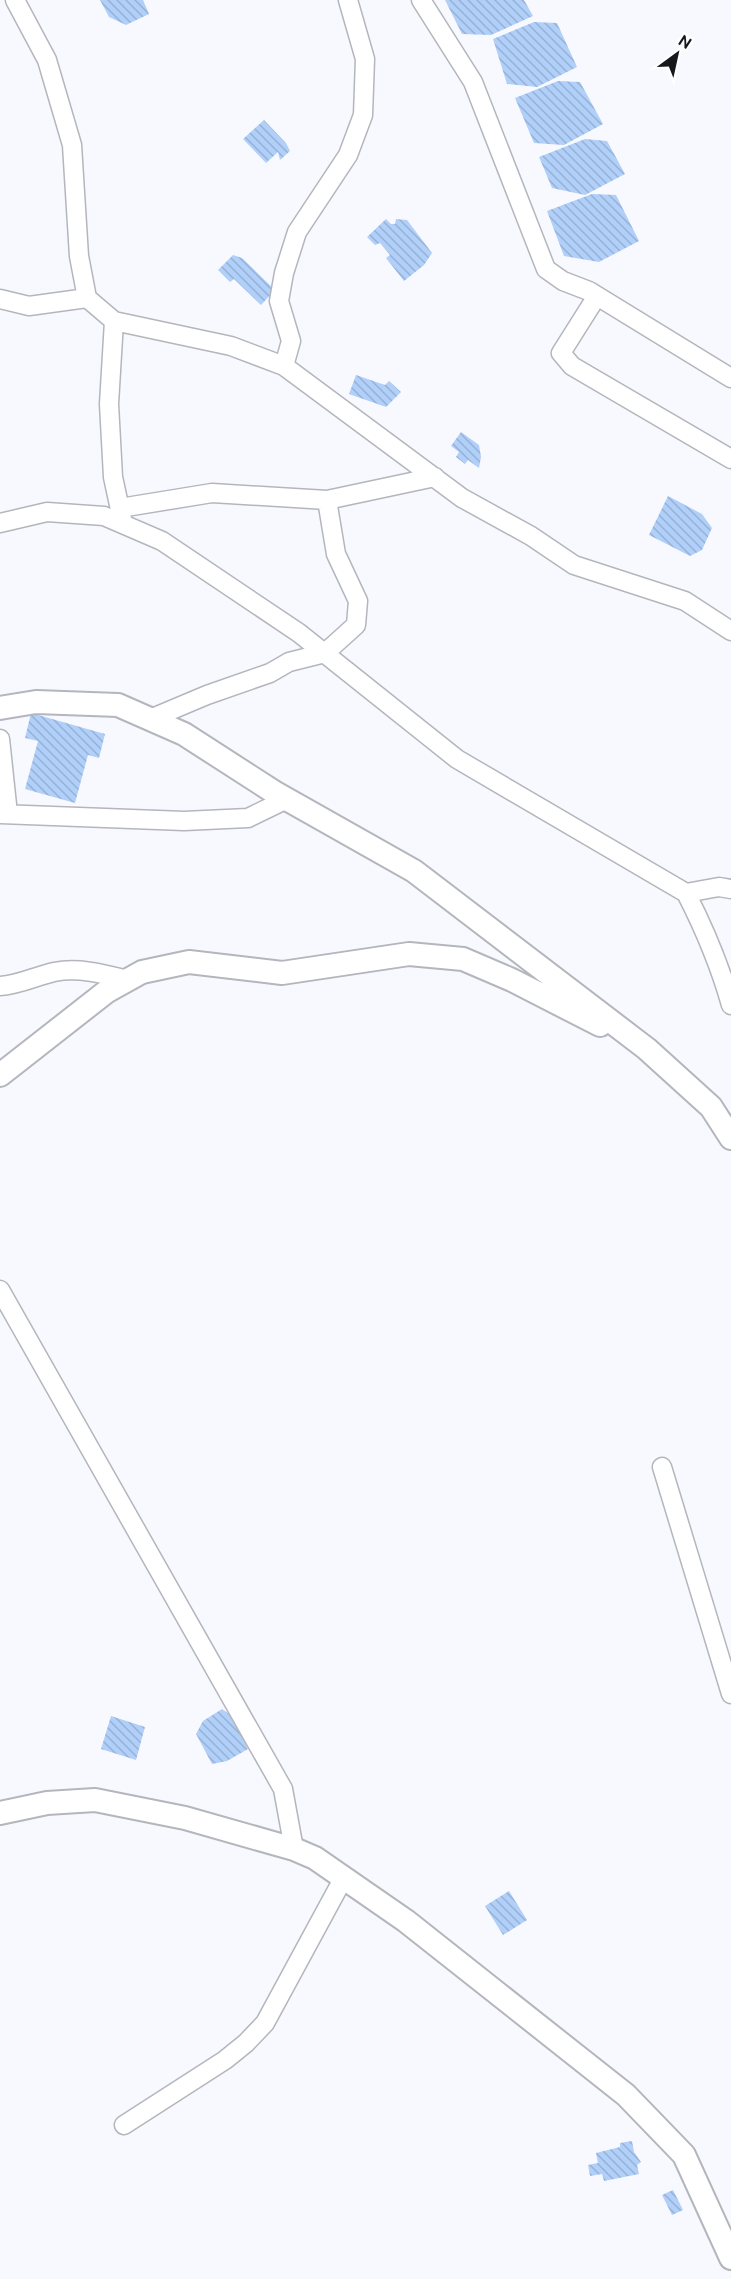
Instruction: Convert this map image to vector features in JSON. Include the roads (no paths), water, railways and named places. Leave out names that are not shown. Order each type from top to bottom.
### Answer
[{"type":"street","points":[[15,0],[47,60],[72,145],[79,256],[87,298],[114,321],[231,346],[284,366],[462,498],[531,536],[574,565],[685,601],[731,631]]},
{"type":"street","points":[[284,366],[291,341],[279,301],[284,273],[297,232],[348,155],[363,115],[364,59],[348,0]]},
{"type":"street","points":[[421,0],[472,82],[546,270],[563,281],[597,296],[731,378]]},
{"type":"street","points":[[597,296],[561,353],[572,366],[731,459]]},
{"type":"street","points":[[0,299],[29,306],[87,298]]},
{"type":"street","points":[[114,321],[109,404],[113,477],[121,516],[300,633],[457,759],[686,893],[725,970],[731,1005]]},
{"type":"street","points":[[0,523],[47,512],[121,516],[212,493],[327,500],[435,477]]},
{"type":"street","points":[[150,719],[207,695],[270,673],[289,662],[325,653],[356,625],[358,601],[336,554],[327,500]]},
{"type":"street","points":[[0,708],[36,702],[118,705],[184,734],[287,799],[414,871],[647,1049],[711,1107],[731,1138]]},
{"type":"street","points":[[0,739],[4,814],[184,820],[248,818],[287,799]]},
{"type":"street","points":[[686,893],[719,887],[731,889]]},
{"type":"street","points":[[0,1075],[106,992],[142,972],[189,962],[282,973],[409,954],[464,959],[512,980],[647,1049]]},
{"type":"street","points":[[0,986],[56,972],[77,971],[101,973],[128,980]]},
{"type":"street","points":[[0,1290],[283,1789],[294,1849]]},
{"type":"street","points":[[662,1467],[731,1694]]},
{"type":"street","points":[[0,1813],[47,1803],[95,1800],[185,1818],[294,1849],[315,1858],[406,1921],[626,2095],[684,2155],[731,2258]]},
{"type":"street","points":[[124,2125],[225,2060],[264,2023],[343,1879]]}]
